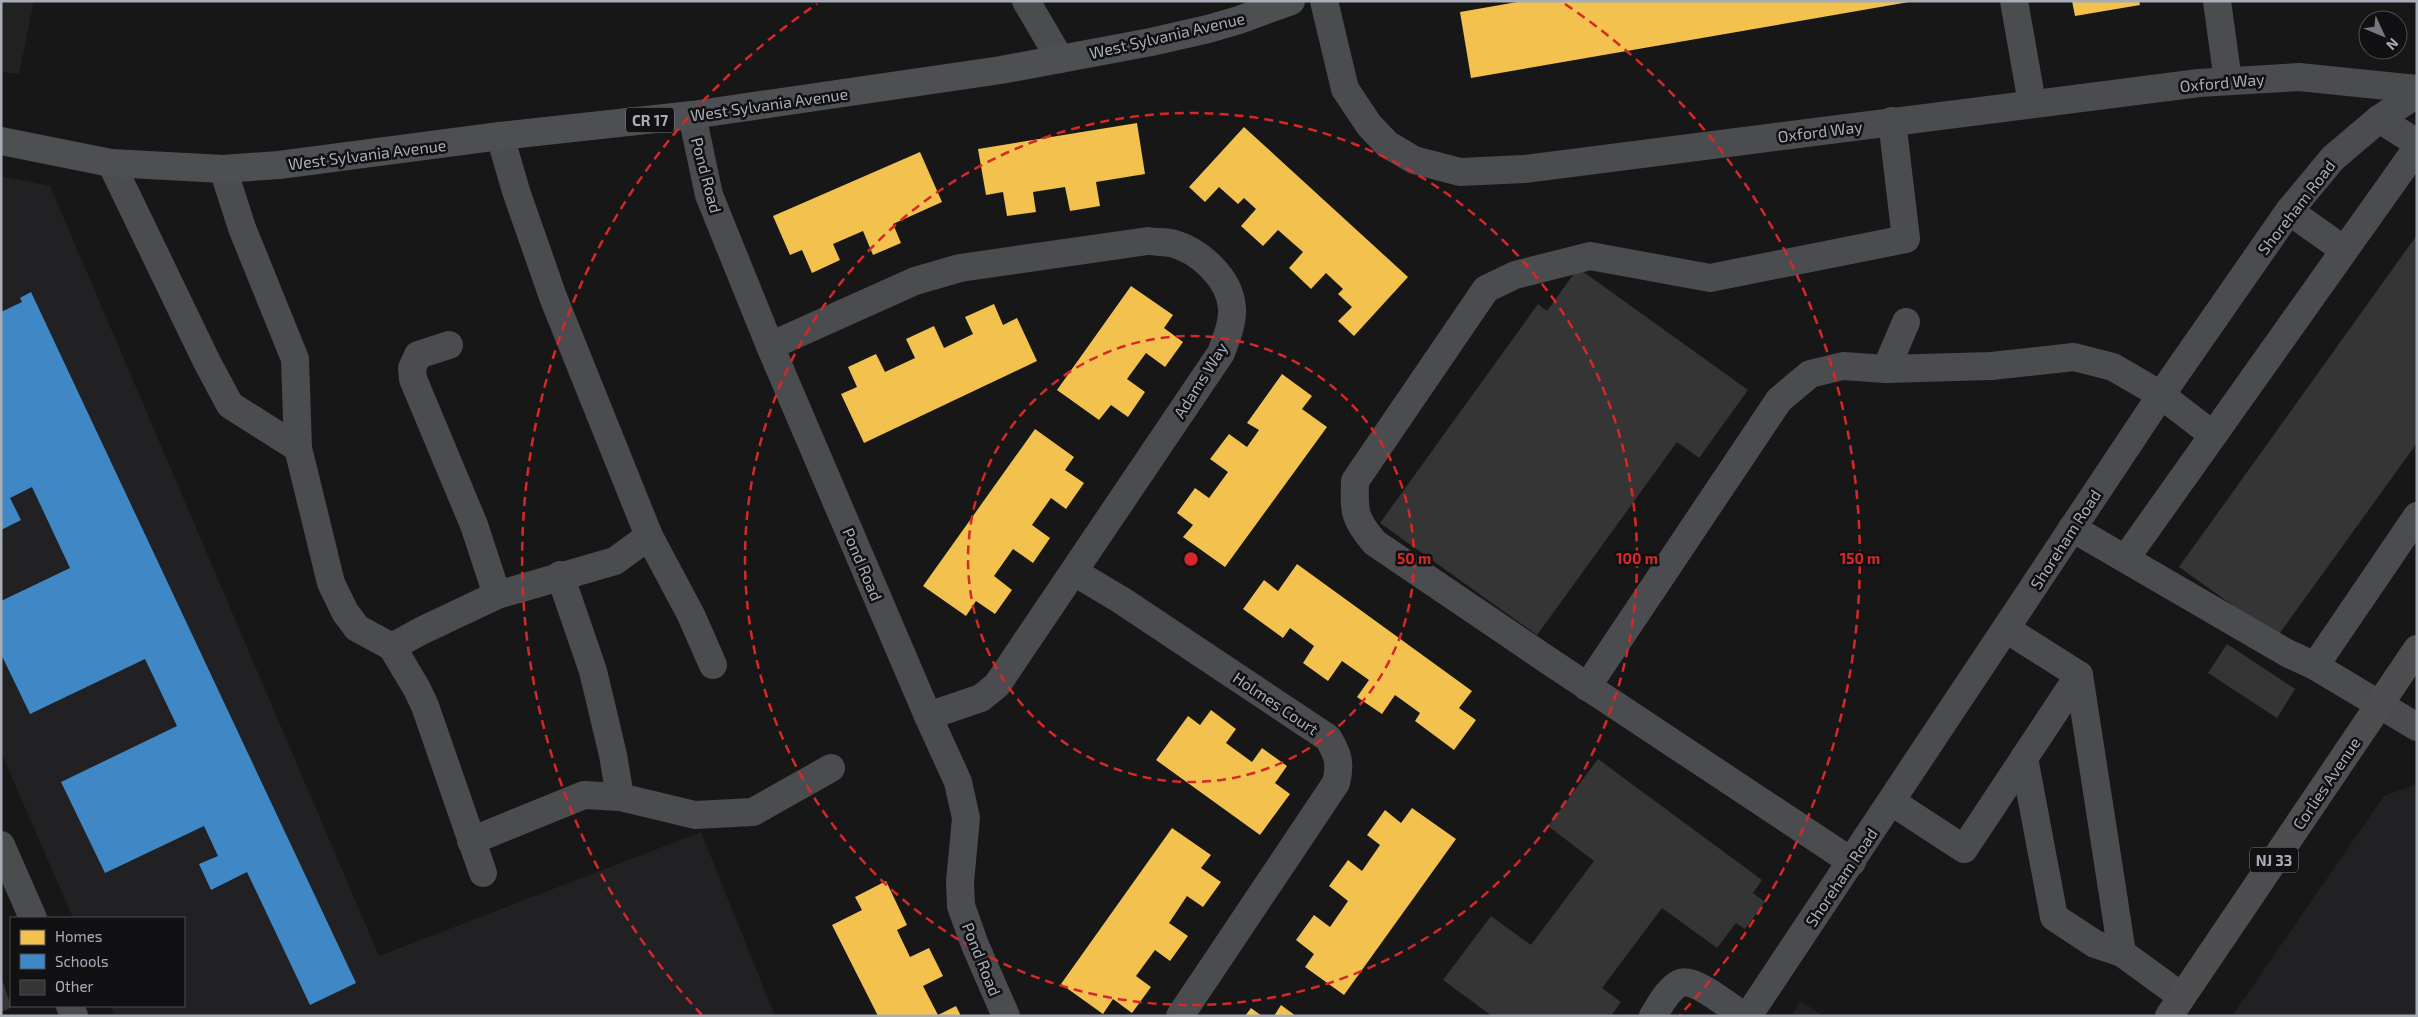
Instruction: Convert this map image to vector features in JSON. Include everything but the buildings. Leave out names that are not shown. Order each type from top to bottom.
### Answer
[{"type":"highway","name":"Corlies Avenue","points":[[2175,1006],[2417,649]]},
{"type":"main road","name":"West Sylvania Avenue","points":[[1,140],[112,163],[223,169],[278,165],[500,136],[692,115],[1001,70],[1208,29],[1291,1]]},
{"type":"street","points":[[1026,1],[1060,59]]},
{"type":"street","name":"Oxford Way","points":[[1324,1],[1345,88],[1368,125],[1387,144],[1414,160],[1460,172],[1524,169],[2032,103],[2228,81],[2299,77],[2417,89]]},
{"type":"street","points":[[2014,1],[2032,103]]},
{"type":"street","points":[[2217,1],[2228,81]]},
{"type":"street","name":"Shoreham Road","points":[[1748,1016],[2161,395],[2289,211],[2333,158],[2379,119],[2417,94]]},
{"type":"street","name":"Pond Road","points":[[692,115],[709,196],[770,346],[963,797],[966,818],[960,882],[961,906],[1006,1016]]},
{"type":"street","points":[[2379,119],[2417,143]]},
{"type":"street","points":[[1852,862],[1587,687],[1375,542],[1360,525],[1354,506],[1355,481],[1486,289],[1515,274],[1590,256],[1710,278],[1906,239],[1892,121]]},
{"type":"street","points":[[500,136],[516,191],[553,297],[649,536],[691,615],[713,665]]},
{"type":"street","points":[[2126,558],[2417,148]]},
{"type":"street","points":[[112,163],[203,354],[230,405],[298,448]]},
{"type":"street","points":[[223,169],[242,228],[295,359],[298,448],[330,583],[344,612],[357,628],[392,647],[417,689],[425,706],[483,874]]},
{"type":"street","points":[[2289,211],[2344,250]]},
{"type":"street","name":"Adams Way","points":[[770,346],[915,281],[960,268],[1148,241],[1172,244],[1194,253],[1211,266],[1226,287],[1232,307],[1228,334],[1221,353],[997,685],[981,698],[928,716]]},
{"type":"street","points":[[1886,368],[1906,322]]},
{"type":"street","points":[[449,345],[418,355],[412,368],[413,379],[474,525],[497,595]]},
{"type":"street","points":[[1587,687],[1779,400],[1810,374],[1843,366],[1886,368],[1991,366],[2074,357],[2113,367],[2161,395],[2213,435]]},
{"type":"street","points":[[2315,666],[2417,516]]},
{"type":"street","points":[[2072,528],[2287,654],[2315,666],[2417,727]]},
{"type":"street","points":[[392,647],[420,631],[497,595],[560,575],[595,568],[615,561],[649,536]]},
{"type":"street","name":"Holmes Court","points":[[1074,572],[1122,600],[1328,738],[1338,754],[1340,768],[1336,783],[1180,1016]]},
{"type":"street","points":[[560,575],[593,671],[613,755],[620,798]]},
{"type":"street","points":[[2006,629],[2079,675],[2122,953]]},
{"type":"street","points":[[1892,802],[1964,849],[2079,675]]},
{"type":"street","points":[[2024,758],[2054,917],[2095,944],[2122,953],[2175,1006]]},
{"type":"street","points":[[471,841],[584,795],[620,798],[695,815],[753,812],[831,768]]},
{"type":"street","points":[[1,845],[33,917]]},
{"type":"street","points":[[1653,1016],[1669,992],[1681,982],[1693,982],[1743,1016]]},
{"type":"shaded area","points":[[1,1],[34,1],[19,74],[1,72]]},
{"type":"shaded area","points":[[1,176],[50,186],[379,956],[701,832],[775,1016],[115,1016],[111,1007],[185,1007],[185,917],[73,917],[1,752]]},
{"type":"shaded area","points":[[2417,785],[2417,1016],[2232,1016],[2384,796]]},
{"type":"shaded area","points":[[1801,1001],[1823,1016],[1791,1016]]}]
